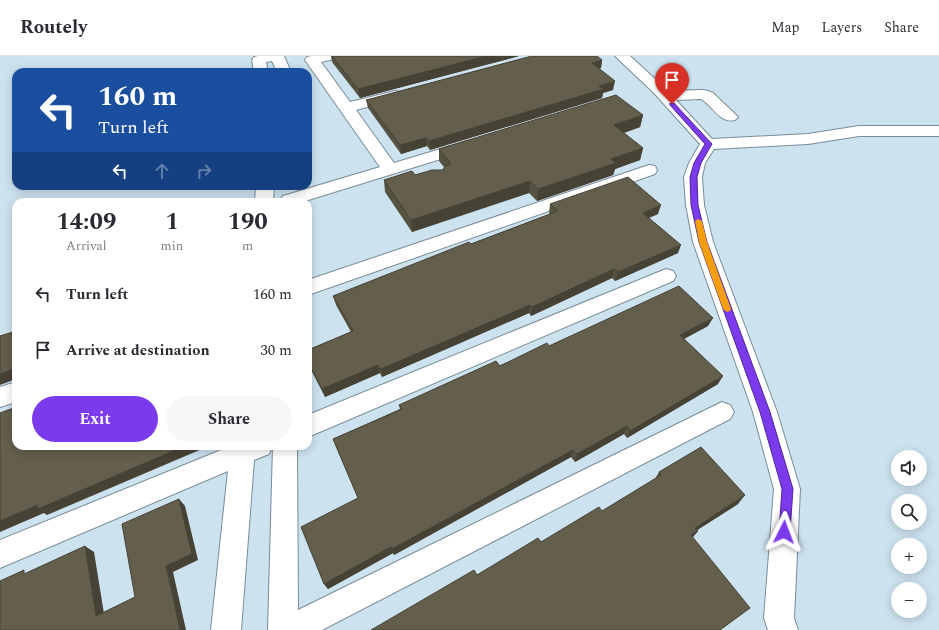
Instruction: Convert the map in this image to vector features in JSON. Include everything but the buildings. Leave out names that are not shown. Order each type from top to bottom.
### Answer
[{"type":"street","points":[[260,66],[273,56]]},
{"type":"street","points":[[277,56],[282,68]]},
{"type":"street","points":[[328,56],[312,60],[390,169]]},
{"type":"street","points":[[622,56],[665,96],[708,144]]},
{"type":"street","points":[[346,108],[406,92]]},
{"type":"street","points":[[665,96],[696,94],[708,96],[730,117]]},
{"type":"street","points":[[708,144],[808,139],[859,131],[939,131]]},
{"type":"street","points":[[312,190],[390,169],[426,165],[482,141]]},
{"type":"street","points":[[708,144],[697,163],[693,177],[695,205],[703,242],[765,412],[787,489],[779,618],[783,630]]},
{"type":"street","points":[[312,287],[649,170]]},
{"type":"street","points":[[289,196],[311,190]]},
{"type":"street","points":[[312,424],[666,276]]},
{"type":"street","points":[[0,397],[12,393]]},
{"type":"street","points":[[290,630],[722,412]]},
{"type":"street","points":[[0,554],[243,450]]},
{"type":"street","points":[[226,630],[248,450]]},
{"type":"street","points":[[283,630],[285,450]]},
{"type":"slow traffic","points":[[698,221],[703,242],[727,309]]},
{"type":"route","points":[[672,104],[708,144],[697,163],[693,177],[695,205],[703,242],[765,412],[787,489],[784,532]]}]
